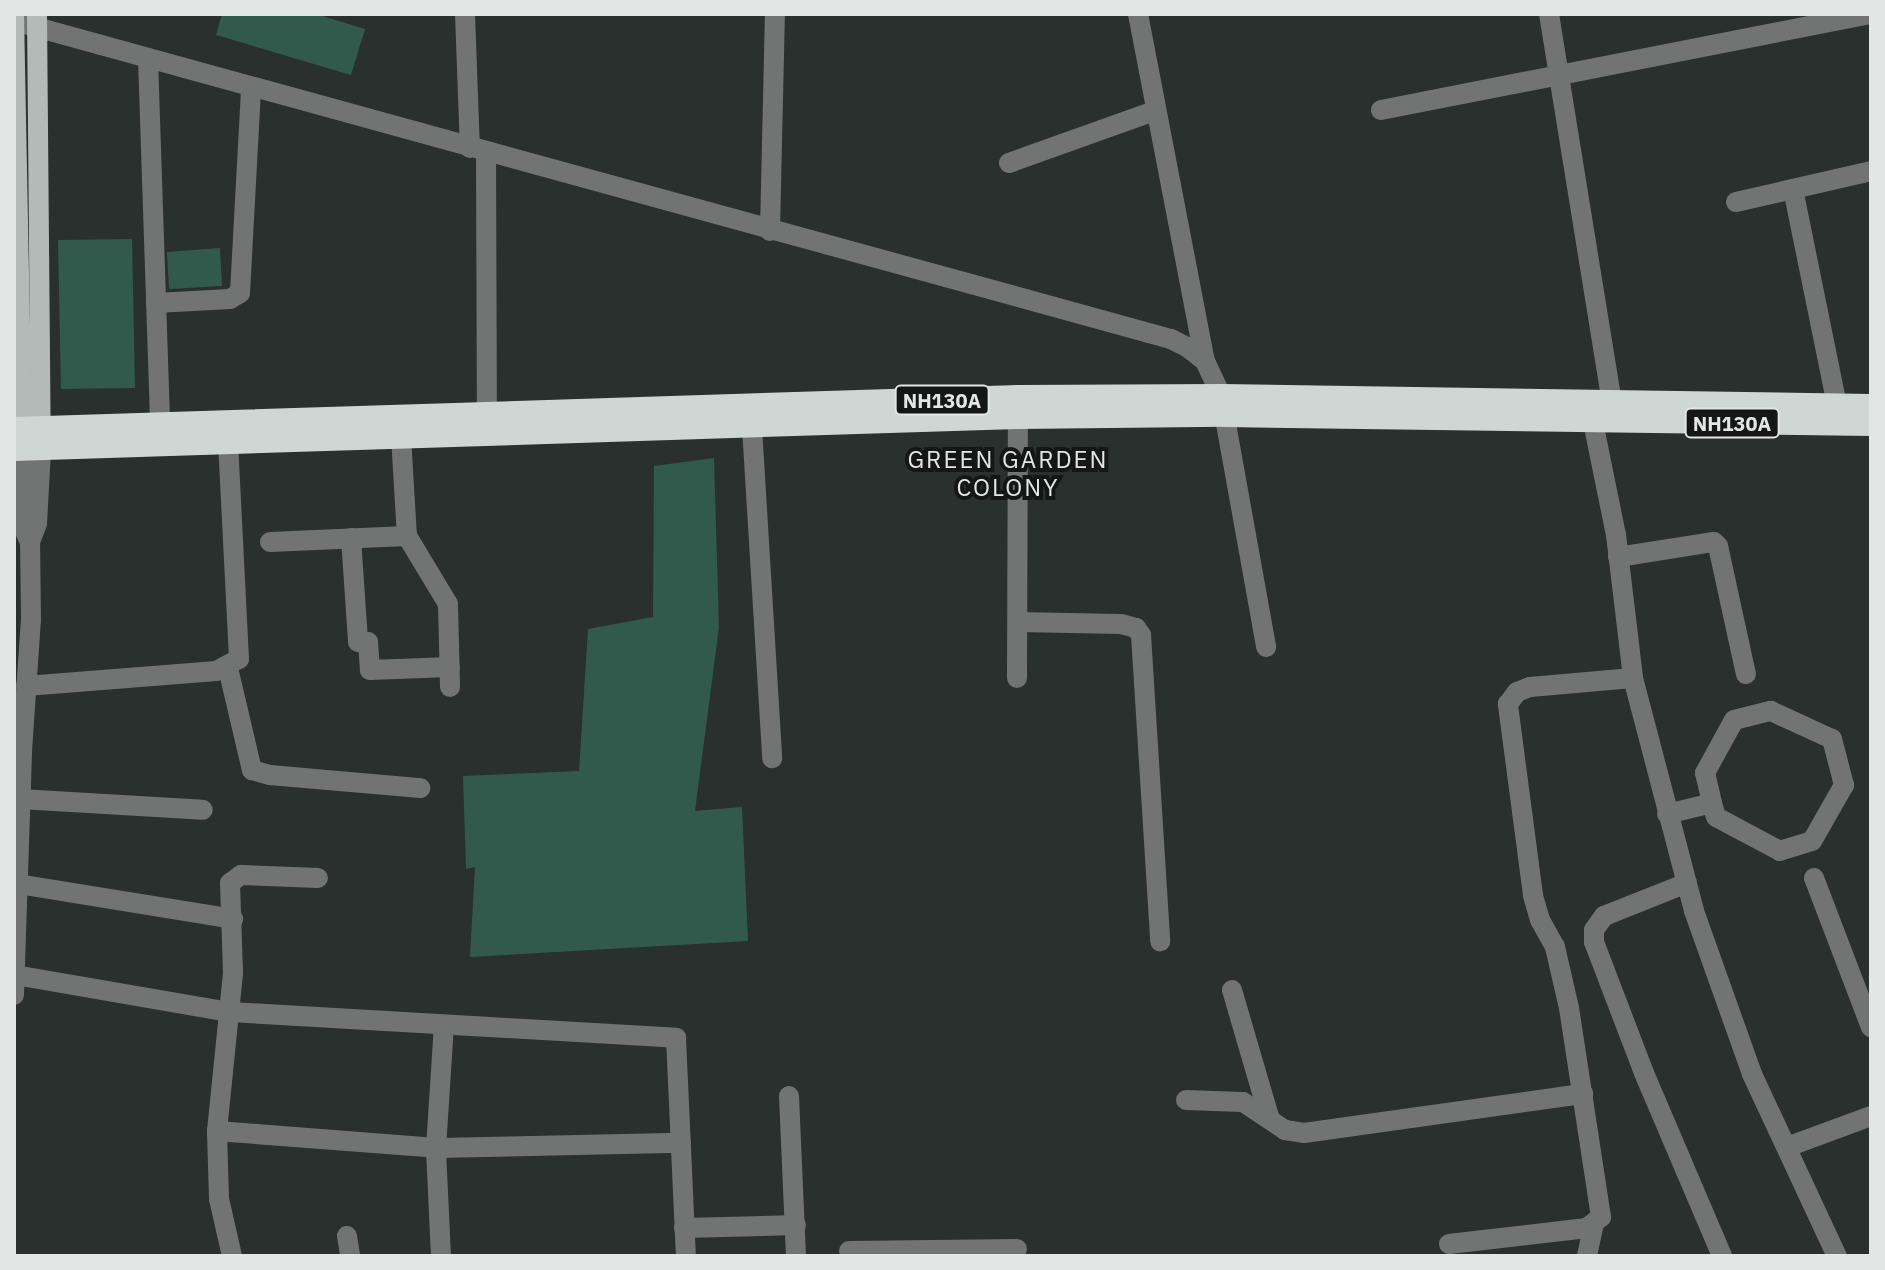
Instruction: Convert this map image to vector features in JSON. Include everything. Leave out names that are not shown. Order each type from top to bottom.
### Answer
[{"type":"highway","name":"NH130A","points":[[25,439],[228,441],[411,428],[751,415],[1018,397],[1593,422],[1871,424]]},
{"type":"highway","name":"NH130A","points":[[25,439],[160,425],[411,428],[487,414],[1018,417],[1223,405],[1612,402],[1871,406]]},
{"type":"main road","points":[[14,14],[16,271],[25,439]]},
{"type":"main road","points":[[25,439],[37,21]]},
{"type":"street","points":[[465,14],[478,150],[487,414]]},
{"type":"street","points":[[770,231],[775,14]]},
{"type":"street","points":[[1138,14],[1154,111],[1205,361],[1223,405],[1266,647]]},
{"type":"street","points":[[1549,14],[1612,402]]},
{"type":"street","points":[[1381,110],[1871,14]]},
{"type":"street","points":[[14,21],[37,21],[148,58],[251,87],[1171,339],[1205,361]]},
{"type":"street","points":[[148,58],[160,425]]},
{"type":"street","points":[[156,303],[230,299],[240,293],[251,87]]},
{"type":"street","points":[[1009,163],[1154,111]]},
{"type":"street","points":[[1736,202],[1871,171]]},
{"type":"street","points":[[1793,189],[1837,406]]},
{"type":"street","points":[[751,415],[772,758]]},
{"type":"street","points":[[1017,678],[1018,417]]},
{"type":"street","points":[[1593,422],[1618,557],[1633,678],[1687,883],[1752,1074],[1837,1256]]},
{"type":"street","points":[[351,538],[358,642],[368,642],[370,670],[450,677],[448,604],[407,536],[411,428]]},
{"type":"street","points":[[14,995],[17,843],[31,620],[30,542],[37,524],[25,439]]},
{"type":"street","points":[[26,686],[228,668],[239,659],[241,651],[228,441]]},
{"type":"street","points":[[270,542],[407,536]]},
{"type":"street","points":[[1618,557],[1714,542],[1718,546],[1746,674]]},
{"type":"street","points":[[1018,622],[1121,624],[1136,628],[1141,635],[1160,941]]},
{"type":"street","points":[[228,668],[252,770],[270,775],[420,788]]},
{"type":"street","points":[[1587,1256],[1593,1227],[1601,1217],[1602,1205],[1555,947],[1540,920],[1533,895],[1508,704],[1517,692],[1530,687],[1633,678]]},
{"type":"street","points":[[1771,711],[1832,739],[1844,785],[1812,841],[1780,851],[1716,817],[1712,803],[1705,773],[1734,720],[1771,711]]},
{"type":"street","points":[[20,799],[203,810]]},
{"type":"street","points":[[1667,814],[1712,803]]},
{"type":"street","points":[[232,1256],[219,1199],[217,1131],[230,1012],[233,919],[229,888],[237,876],[318,878]]},
{"type":"street","points":[[1814,878],[1871,1027]]},
{"type":"street","points":[[1687,883],[1604,916],[1594,930],[1594,942],[1644,1073],[1722,1256]]},
{"type":"street","points":[[18,884],[233,919]]},
{"type":"street","points":[[15,975],[230,1012],[676,1038],[686,1256]]},
{"type":"street","points":[[1232,990],[1270,1120]]},
{"type":"street","points":[[441,1256],[436,1148],[444,1025]]},
{"type":"street","points":[[1186,1100],[1235,1100],[1251,1105],[1285,1130],[1314,1133],[1583,1094]]},
{"type":"street","points":[[789,1096],[796,1256]]},
{"type":"street","points":[[1787,1147],[1871,1116]]},
{"type":"street","points":[[217,1131],[436,1148],[681,1143]]},
{"type":"street","points":[[684,1228],[796,1225]]},
{"type":"street","points":[[1449,1244],[1593,1227]]},
{"type":"street","points":[[849,1251],[964,1253],[1017,1249]]},
{"type":"building","points":[[222,14],[316,14],[365,29],[351,75],[216,35]]},
{"type":"building","points":[[132,239],[135,388],[61,389],[58,240]]},
{"type":"building","points":[[220,248],[222,286],[169,289],[167,252]]},
{"type":"building","points":[[714,458],[719,627],[695,811],[742,807],[748,941],[470,957],[475,867],[466,869],[463,776],[579,771],[588,629],[653,617],[654,466]]},
{"type":"district","name":"GREEN GARDEN COLONY","points":[[1008,474]]}]
